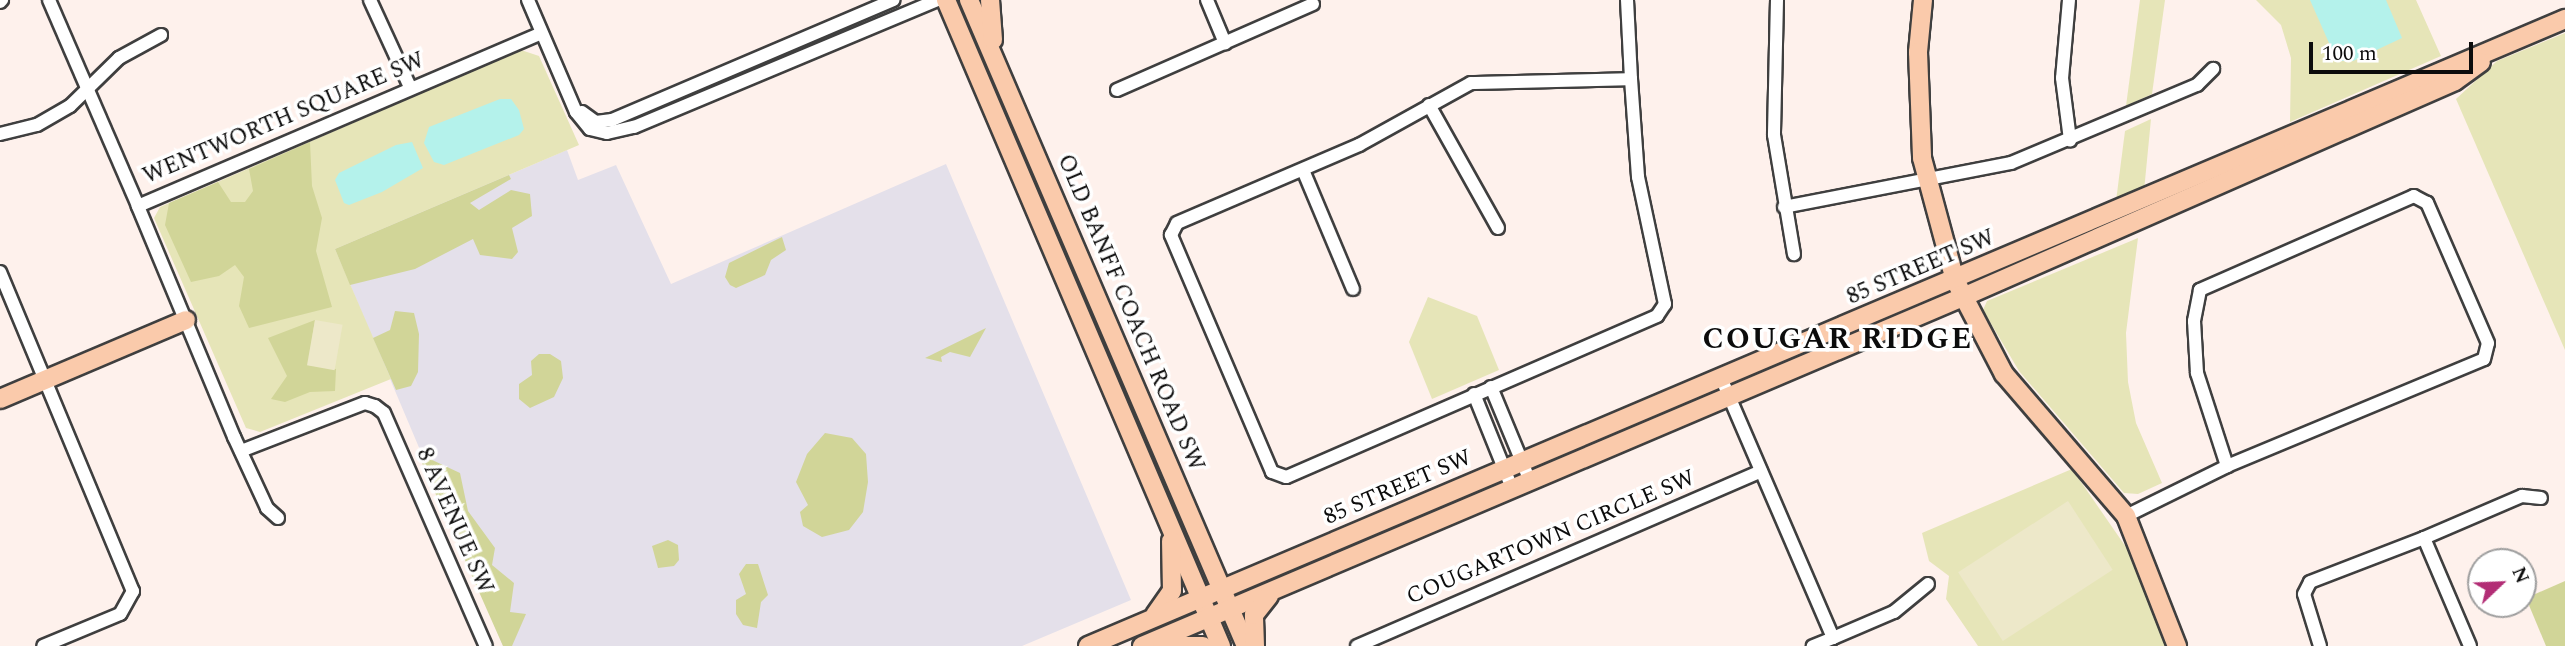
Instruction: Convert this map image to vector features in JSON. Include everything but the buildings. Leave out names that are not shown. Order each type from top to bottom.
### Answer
[{"type":"street","points":[[50,0],[138,206]]},
{"type":"street","points":[[370,0],[410,87]]},
{"type":"street","points":[[528,0],[568,96],[591,125],[622,131],[937,0]]},
{"type":"street","points":[[591,125],[612,120],[894,0]]},
{"type":"street","name":"OLD BANFF COACH ROAD SW","points":[[946,0],[1221,646]]},
{"type":"street","name":"OLD BANFF COACH ROAD SW","points":[[969,0],[1246,646]]},
{"type":"street","points":[[990,0],[995,61]]},
{"type":"street","points":[[1207,0],[1225,43]]},
{"type":"street","points":[[1627,0],[1638,177],[1664,304],[1657,316],[1286,477],[1272,472],[1171,235],[1177,223],[1374,138],[1451,92],[1486,81],[1631,79]]},
{"type":"street","points":[[1777,0],[1772,89],[1784,207],[1794,254]]},
{"type":"street","points":[[1923,0],[1918,105],[1927,182],[1955,280],[2004,374],[2126,516],[2177,646]]},
{"type":"street","points":[[2069,0],[2062,78],[2070,140]]},
{"type":"street","points":[[1116,90],[1313,5]]},
{"type":"street","name":"85 STREET SW","points":[[1142,646],[1530,481],[1955,280],[2565,19]]},
{"type":"street","points":[[831,27],[836,42]]},
{"type":"street","name":"WENTWORTH SQUARE SW","points":[[278,518],[267,508],[241,451],[138,206],[410,87],[542,33]]},
{"type":"street","points":[[0,134],[37,125],[70,106],[129,50],[161,35]]},
{"type":"street","name":"85 STREET SW","points":[[1088,646],[1504,469],[1963,298],[2455,81],[2501,48]]},
{"type":"street","points":[[1784,207],[1927,182],[2011,163],[2197,85],[2213,69]]},
{"type":"street","points":[[731,70],[737,83]]},
{"type":"street","points":[[1429,105],[1498,228]]},
{"type":"street","points":[[1303,170],[1353,289]]},
{"type":"street","points":[[2126,516],[2227,466],[2484,359],[2488,344],[2427,203],[2414,196],[2200,290],[2195,304],[2197,373],[2227,466]]},
{"type":"street","points":[[0,272],[133,591],[120,614],[43,646]]},
{"type":"street","points":[[0,399],[186,320]]},
{"type":"street","points":[[1491,387],[1530,481]]},
{"type":"street","points":[[1726,388],[1833,638]]},
{"type":"street","points":[[1474,394],[1512,488]]},
{"type":"street","name":"8 AVENUE SW","points":[[241,451],[365,403],[384,413],[486,646]]},
{"type":"street","name":"COUGARTOWN CIRCLE SW","points":[[1357,646],[1762,471]]},
{"type":"street","points":[[2320,646],[2304,594],[2310,582],[2522,496],[2541,498]]},
{"type":"street","points":[[1146,621],[1166,605],[1173,582],[1172,547],[1162,504]]},
{"type":"street","points":[[2424,537],[2470,646]]},
{"type":"street","points":[[1814,646],[1894,612],[1928,584]]},
{"type":"street","points":[[1255,646],[1254,615],[1274,592]]},
{"type":"street","points":[[1162,646],[1203,646]]},
{"type":"shaded area","points":[[567,150],[578,180],[616,165],[671,284],[946,164],[1131,600],[1022,646],[503,646],[335,249]]},
{"type":"shaded area","points":[[315,320],[343,325],[335,370],[307,365]]},
{"type":"shaded area","points":[[2068,501],[2113,570],[2003,641],[1958,572]]},
{"type":"green space","points":[[2140,0],[2165,0],[2152,94],[2126,106]]},
{"type":"green space","points":[[2256,0],[2416,0],[2441,56],[2290,122],[2291,58],[2281,25]]},
{"type":"green space","points":[[2565,33],[2565,350],[2456,99],[2497,61]]},
{"type":"green space","points":[[521,50],[539,56],[579,145],[335,249],[391,379],[260,432],[246,428],[154,218],[160,207]]},
{"type":"green space","points":[[2151,119],[2144,191],[2116,201],[2125,131]]},
{"type":"green space","points":[[310,142],[312,186],[322,218],[316,251],[332,307],[249,328],[239,306],[244,277],[235,265],[219,276],[191,282],[165,225],[169,203],[218,182],[231,202],[245,202],[253,191],[249,169]]},
{"type":"green space","points":[[509,175],[511,179],[470,203],[479,210],[511,190],[530,194],[532,216],[512,228],[518,252],[512,259],[480,255],[473,239],[415,269],[350,285],[335,249]]},
{"type":"green space","points":[[782,237],[786,250],[771,260],[765,275],[736,288],[730,285],[725,277],[729,263]]},
{"type":"green space","points":[[2138,238],[2126,333],[2128,382],[2136,423],[2162,483],[2138,494],[2124,493],[2019,371],[1983,310],[1987,301]]},
{"type":"green space","points":[[1428,297],[1477,316],[1499,370],[1432,399],[1409,342]]},
{"type":"green space","points":[[395,311],[414,313],[419,334],[418,372],[411,386],[396,390],[373,338],[390,330]]},
{"type":"green space","points":[[315,320],[308,365],[336,369],[335,391],[310,392],[285,402],[271,399],[287,376],[268,338]]},
{"type":"green space","points":[[986,328],[970,357],[950,352],[941,357],[942,362],[925,358]]},
{"type":"green space","points":[[539,354],[550,354],[561,361],[563,378],[554,397],[530,408],[519,399],[519,384],[532,375],[531,361]]},
{"type":"green space","points":[[825,433],[852,438],[866,454],[868,482],[863,512],[849,530],[822,537],[803,526],[800,512],[808,505],[796,482],[807,454]]},
{"type":"green space","points":[[430,459],[460,473],[468,511],[495,548],[492,565],[514,583],[510,612],[526,614],[512,646],[503,646],[421,461]]},
{"type":"green space","points":[[2072,469],[2128,550],[2166,646],[1978,646],[1946,599],[1949,576],[1929,561],[1922,533]]},
{"type":"green space","points":[[668,540],[678,545],[679,560],[674,566],[658,568],[652,546]]},
{"type":"green space","points":[[746,564],[758,564],[768,595],[761,602],[757,628],[743,625],[736,614],[736,600],[746,594],[739,574]]},
{"type":"green space","points":[[2565,581],[2565,646],[2546,646],[2534,618],[2537,618],[2537,593]]},
{"type":"water","points":[[2310,0],[2386,0],[2402,38],[2353,61],[2337,61]]},
{"type":"water","points":[[500,99],[511,99],[519,110],[524,129],[519,135],[444,165],[434,162],[424,143],[429,127]]},
{"type":"water","points":[[412,142],[423,168],[382,192],[349,205],[344,203],[335,180],[339,173],[396,145]]},
{"type":"district","name":"COUGAR RIDGE","points":[[1838,339]]}]
